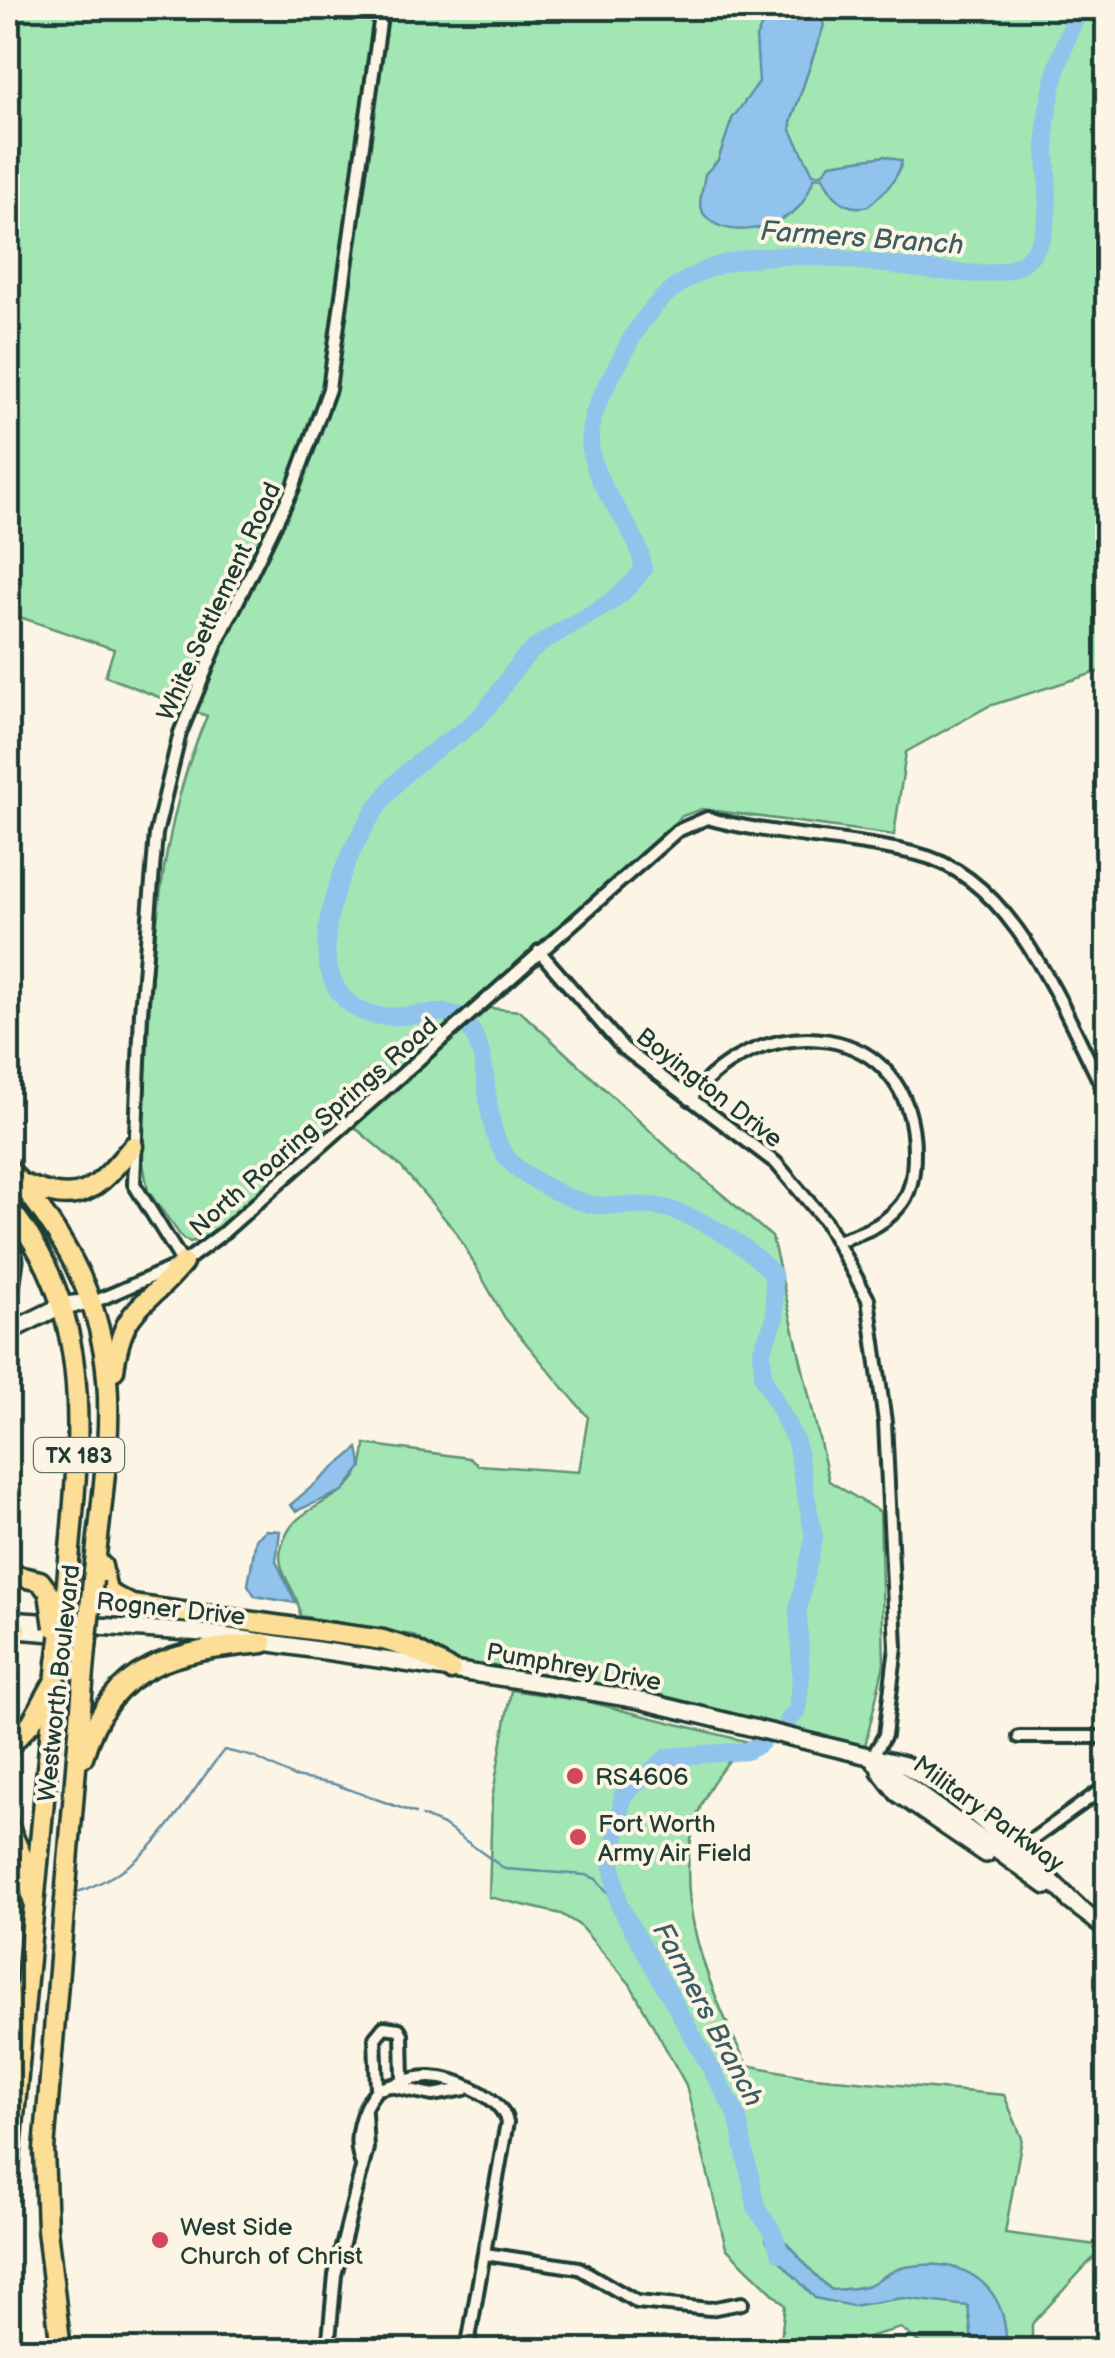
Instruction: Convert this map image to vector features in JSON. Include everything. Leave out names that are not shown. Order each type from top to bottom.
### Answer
[{"type":"main road","points":[[14,1175],[66,1197],[82,1194],[102,1182],[133,1146]]},
{"type":"main road","name":"Westworth Boulevard","points":[[14,1175],[63,1238],[94,1302],[105,1347],[108,1410],[55,1977],[46,2120],[45,2193],[61,2350]]},
{"type":"main road","name":"Westworth Boulevard","points":[[8,1208],[40,1258],[63,1305],[74,1352],[80,1439],[8,2180]]},
{"type":"main road","points":[[8,1229],[13,1260],[8,1296]]},
{"type":"main road","points":[[108,1410],[124,1322],[163,1288],[183,1263]]},
{"type":"main road","points":[[80,1439],[106,1442]]},
{"type":"main road","points":[[100,1517],[102,1584],[118,1600],[383,1640],[412,1649],[451,1670]]},
{"type":"main road","points":[[8,1574],[40,1581],[49,1593],[57,1671],[31,1723],[8,1747]]},
{"type":"main road","points":[[73,1791],[101,1716],[114,1694],[138,1672],[204,1648],[263,1643]]},
{"type":"main road","points":[[8,1825],[24,1861],[36,1915]]},
{"type":"main road","points":[[30,1974],[55,1977]]},
{"type":"main road","points":[[16,2118],[46,2120]]},
{"type":"main road","points":[[52,2350],[55,2310]]},
{"type":"street","name":"White Settlement Road","points":[[183,1263],[139,1195],[133,1146],[161,808],[173,751],[197,689],[292,488],[329,389],[382,8]]},
{"type":"street","points":[[539,951],[677,831],[707,818],[917,854],[956,868],[1004,912],[1030,951],[1108,1098]]},
{"type":"street","name":"North Roaring Springs Road","points":[[94,1302],[183,1263],[458,1028],[539,951]]},
{"type":"street","name":"Boyington Drive","points":[[539,951],[622,1046],[776,1164],[838,1241],[868,1299],[886,1441],[896,1647],[885,1736],[872,1759]]},
{"type":"street","points":[[690,1099],[715,1070],[757,1045],[794,1037],[832,1040],[877,1064],[892,1081],[912,1120],[912,1183],[898,1208],[879,1225],[838,1241]]},
{"type":"street","points":[[8,1332],[63,1305],[94,1302]]},
{"type":"street","name":"Rogner Drive","points":[[11,1627],[263,1643]]},
{"type":"street","name":"Pumphrey Drive","points":[[263,1643],[639,1700],[872,1759]]},
{"type":"street","points":[[1019,1737],[1108,1737]]},
{"type":"street","name":"Military Parkway","points":[[872,1759],[987,1855],[1077,1906]]},
{"type":"street","name":"Military Parkway","points":[[872,1759],[1108,1930]]},
{"type":"street","points":[[1029,1842],[1108,1785]]},
{"type":"street","points":[[328,2350],[335,2275],[358,2195],[361,2162],[356,2140],[377,2088],[375,2038],[384,2027],[399,2028],[402,2034],[403,2081]]},
{"type":"street","points":[[377,2088],[430,2077],[495,2098],[504,2108],[507,2122],[467,2350]]},
{"type":"street","points":[[391,2086],[433,2095],[464,2089]]},
{"type":"street","points":[[485,2254],[579,2268],[618,2295],[637,2302],[710,2309],[742,2303]]},
{"type":"street","points":[[472,2335],[478,2350]]},
{"type":"green space","points":[[8,8],[1107,8],[1107,669],[989,706],[906,752],[894,835],[702,809],[682,816],[469,1006],[520,1011],[772,1237],[829,1481],[880,1512],[884,1664],[865,1746],[454,1660],[412,1635],[300,1616],[281,1566],[281,1549],[299,1518],[353,1481],[365,1444],[469,1458],[478,1465],[579,1472],[588,1417],[505,1318],[456,1232],[401,1167],[346,1120],[212,1237],[190,1242],[183,1239],[148,1191],[141,1151],[156,930],[173,821],[207,716],[105,676],[114,649],[8,613]]},
{"type":"green space","points":[[511,1690],[589,1702],[745,1741],[708,1791],[695,1824],[689,1859],[695,1931],[732,2034],[747,2065],[804,2076],[1004,2095],[1022,2138],[1005,2233],[1104,2246],[1032,2324],[1032,2350],[928,2350],[901,2328],[841,2344],[780,2347],[785,2305],[726,2248],[686,2085],[630,1984],[579,1925],[561,1914],[489,1897],[492,1799]]},
{"type":"water","points":[[766,8],[816,8],[824,25],[791,122],[791,130],[813,174],[822,174],[830,164],[885,156],[902,161],[889,186],[868,206],[846,204],[835,196],[823,177],[814,178],[804,200],[789,215],[764,226],[737,230],[712,222],[703,213],[700,202],[705,174],[718,160],[732,119],[759,82],[756,37]]},
{"type":"water","points":[[358,1448],[362,1467],[343,1491],[296,1511],[290,1505]]},
{"type":"water","points":[[266,1530],[280,1531],[276,1561],[296,1603],[255,1596],[248,1585],[256,1539]]},
{"type":"water","points":[[767,2228],[832,2290],[867,2286],[905,2267],[947,2266],[965,2271],[992,2293],[1005,2328],[1006,2350],[973,2350],[968,2306],[903,2298],[852,2306],[815,2298],[778,2259],[766,2240]]},
{"type":"waterway","name":"Farmers Branch","points":[[788,1721],[797,1711],[801,1677],[798,1609],[814,1538],[796,1442],[763,1377],[762,1350],[775,1319],[773,1274],[739,1244],[686,1215],[651,1206],[589,1204],[521,1171],[496,1138],[481,1055],[463,1020],[440,1013],[374,1015],[343,997],[330,974],[326,945],[330,913],[354,848],[388,792],[415,765],[478,718],[535,648],[620,595],[643,569],[633,537],[597,474],[590,438],[594,414],[604,391],[654,307],[686,280],[722,264],[762,257],[805,256],[970,273],[994,273],[1025,261],[1037,248],[1044,231],[1048,193],[1047,116],[1059,60],[1080,8]]},
{"type":"waterway","name":"Farmers Branch","points":[[761,1743],[747,1751],[668,1757],[623,1795],[612,1865],[619,1905],[737,2115],[757,2210],[772,2230],[780,2253]]},
{"type":"waterway","points":[[75,1893],[103,1881],[145,1852],[162,1835],[224,1750],[254,1757],[294,1777],[334,1784],[415,1813]]},
{"type":"waterway","points":[[422,1816],[445,1826],[505,1869],[596,1879],[619,1905]]},
{"type":"waterway","points":[[8,1902],[18,1898]]},
{"type":"place","name":"RS4606","points":[[575,1776]]},
{"type":"place","name":"Fort Worth Army Air Field","points":[[578,1837]]},
{"type":"place","name":"West Side Church of Christ","points":[[160,2240]]}]
